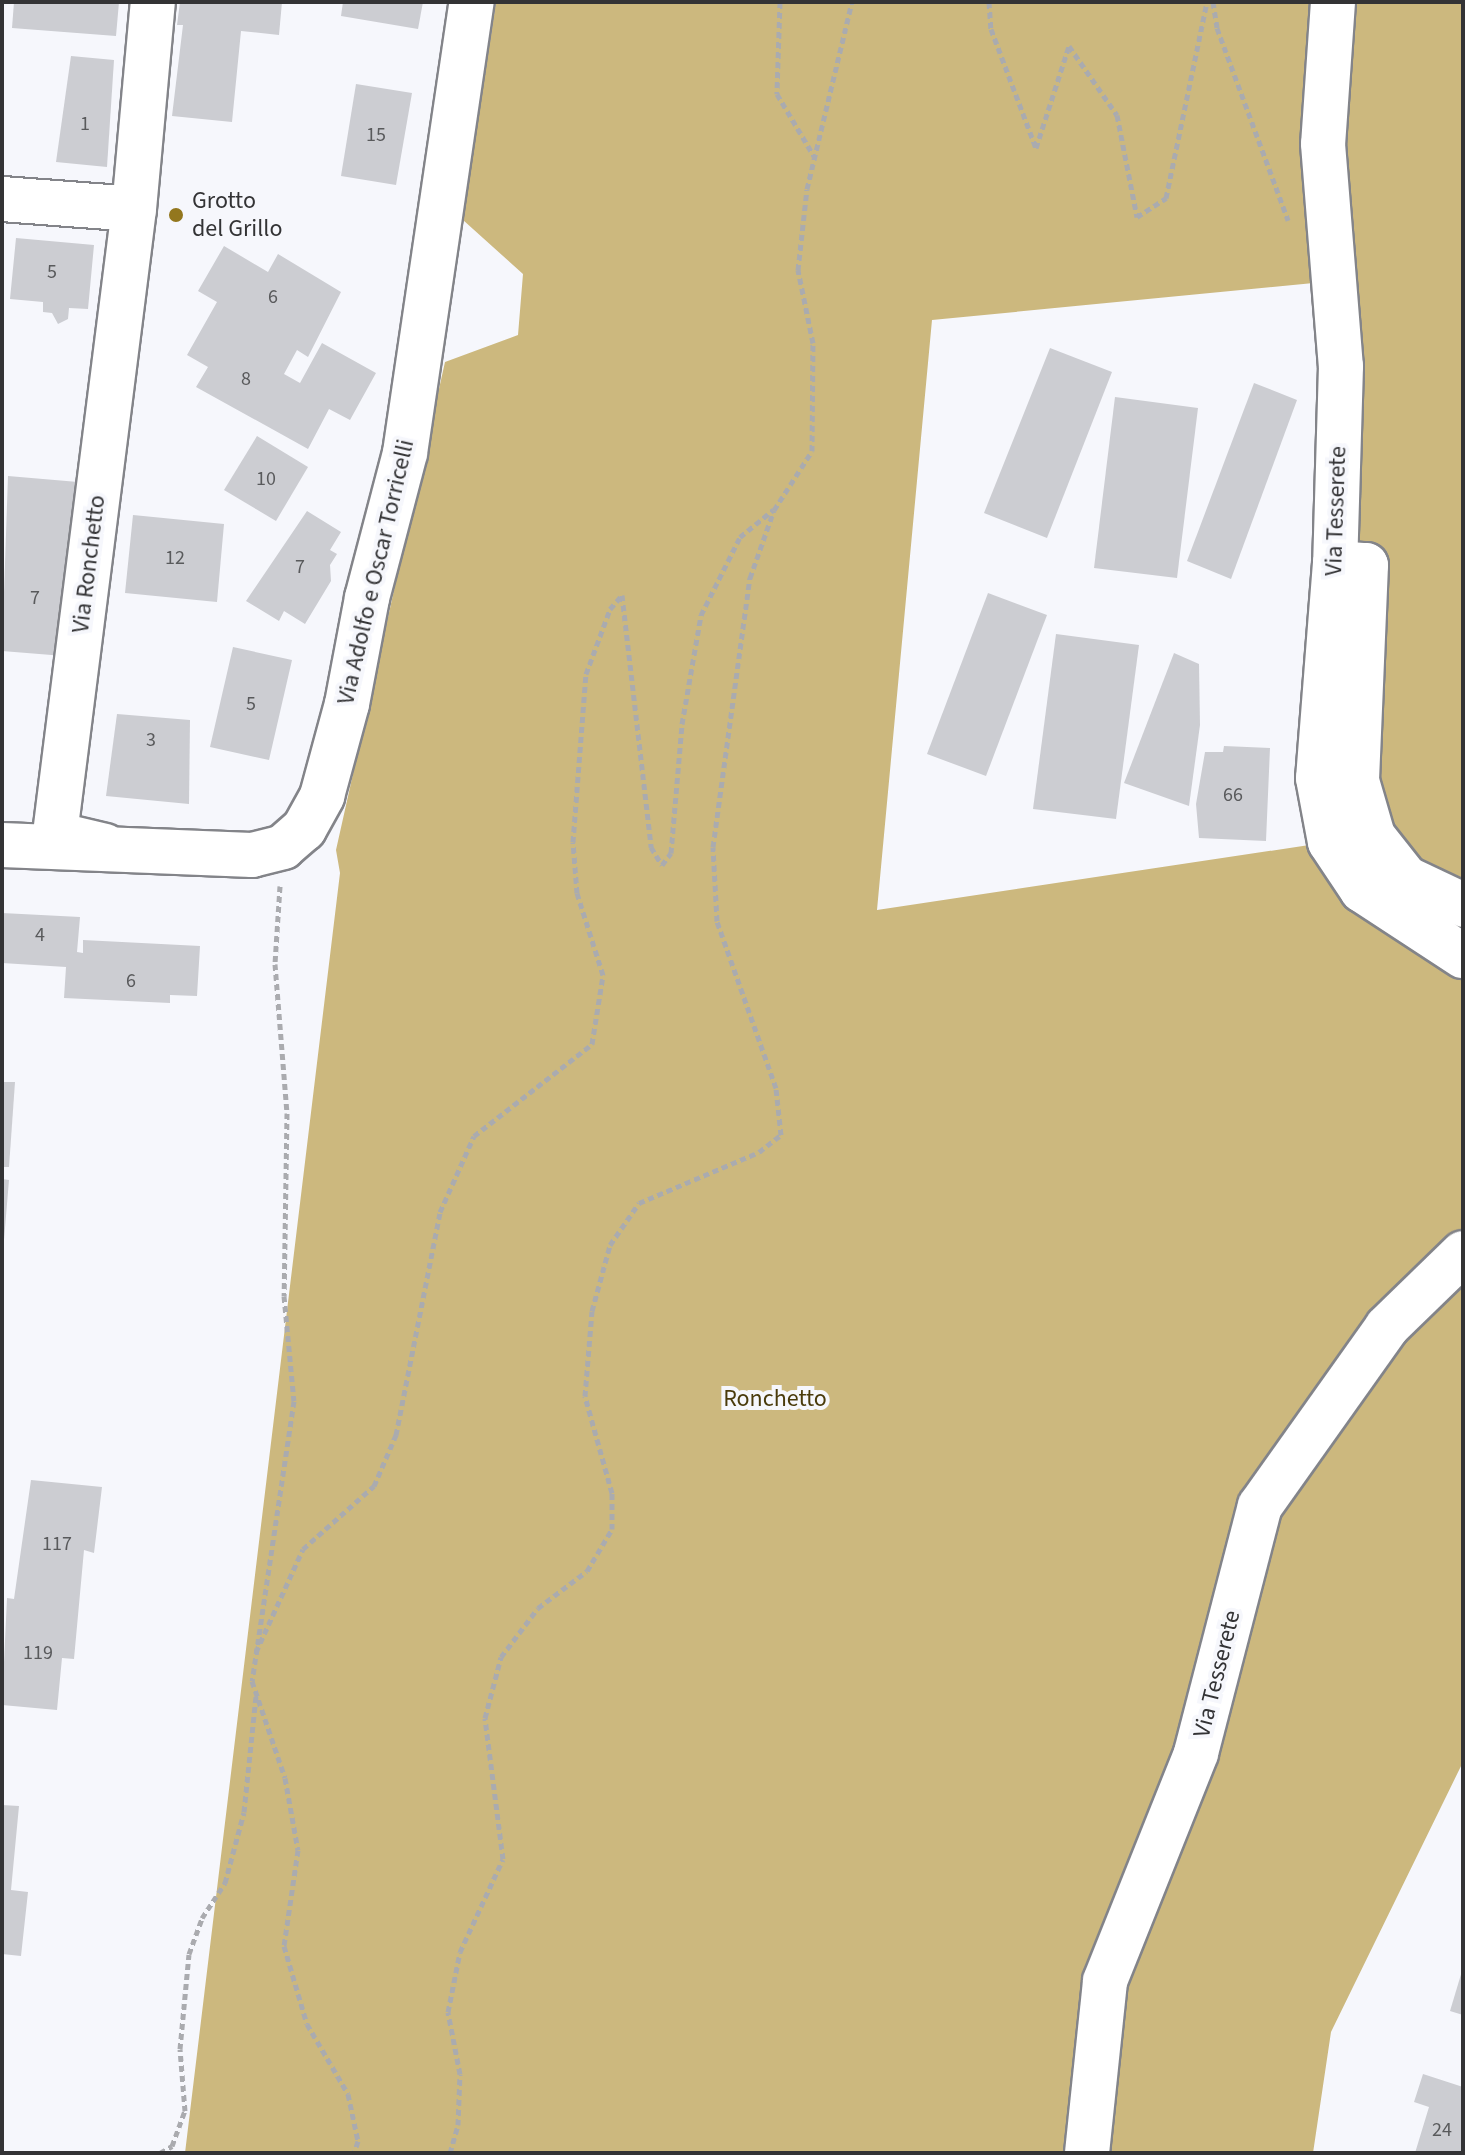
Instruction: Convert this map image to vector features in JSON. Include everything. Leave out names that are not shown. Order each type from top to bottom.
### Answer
[{"type":"street","name":"Via Ronchetto","points":[[138,853],[55,834],[134,209],[153,2]]},
{"type":"street","name":"Via Adolfo e Oscar Torricelli","points":[[283,847],[304,829],[322,796],[405,453],[472,2]]},
{"type":"street","name":"Via Tesserete","points":[[1333,2],[1323,144],[1341,366],[1335,563],[1318,778],[1330,842],[1362,890],[1463,956]]},
{"type":"street","points":[[2,199],[134,209]]},
{"type":"street","points":[[1335,563],[1366,565],[1357,781],[1373,836],[1406,878],[1463,905]]},
{"type":"street","points":[[2,845],[138,853],[252,855],[283,847]]},
{"type":"street","name":"Via Tesserete","points":[[1087,2153],[1105,1981],[1196,1753],[1260,1506],[1387,1327],[1463,1253]]},
{"type":"path","points":[[780,2],[777,94],[814,157]]},
{"type":"path","points":[[450,2153],[458,2125],[460,2074],[448,2012],[460,1952],[503,1859],[485,1718],[501,1657],[538,1608],[587,1571],[612,1529],[612,1493],[585,1396],[592,1311],[610,1245],[639,1203],[759,1152],[781,1135],[776,1088],[717,921],[713,847],[750,578],[774,510],[812,451],[813,343],[798,270],[814,157],[852,2]]},
{"type":"path","points":[[989,2],[991,29],[1036,148],[1069,46],[1117,115],[1137,217],[1166,198],[1210,2]]},
{"type":"path","points":[[1210,2],[1282,211],[1291,223]]},
{"type":"path","points":[[256,1652],[303,1549],[374,1486],[396,1435],[440,1212],[474,1136],[592,1044],[603,975],[577,893],[573,842],[586,674],[610,609],[622,595],[651,847],[662,865],[671,853],[682,724],[701,615],[740,537],[774,510]]},
{"type":"path","points":[[283,847],[275,964],[287,1113],[284,1296],[294,1401],[252,1681],[285,1778],[298,1850],[284,1946],[307,2024],[348,2094],[358,2141],[354,2153]]},
{"type":"path","points":[[160,2153],[172,2146],[185,2111],[180,2049],[189,1954],[202,1918],[225,1883],[244,1812],[257,1694]]},
{"type":"green space","name":"Ronchetto","points":[[496,2],[1463,2],[1463,1762],[1331,2032],[1313,2153],[185,2153],[340,873],[336,850],[445,362],[518,335],[523,274],[463,220]],"holes":[[[1334,281],[1329,842],[877,910],[932,320]]]},
{"type":"building","points":[[14,2],[119,2],[116,36],[12,28]]},
{"type":"building","points":[[180,2],[282,2],[279,35],[241,31],[232,122],[172,116],[183,25],[177,25]]},
{"type":"building","points":[[343,2],[423,2],[418,29],[341,16]]},
{"type":"building","points":[[71,56],[114,60],[107,167],[56,162]]},
{"type":"building","points":[[356,84],[412,93],[396,185],[341,176]]},
{"type":"building","points":[[16,238],[94,245],[88,309],[69,308],[68,319],[58,324],[52,313],[43,312],[43,302],[10,299]]},
{"type":"building","points":[[224,246],[268,272],[278,254],[341,292],[308,357],[297,350],[284,374],[300,383],[322,343],[376,373],[350,420],[329,409],[308,449],[196,387],[208,367],[187,355],[217,302],[198,291]]},
{"type":"building","points":[[1050,348],[1112,372],[1047,538],[984,513]]},
{"type":"building","points":[[1254,383],[1297,400],[1231,579],[1187,561]]},
{"type":"building","points":[[1115,397],[1198,408],[1177,578],[1094,568]]},
{"type":"building","points":[[257,436],[308,467],[276,521],[224,490]]},
{"type":"building","points":[[8,476],[78,482],[64,656],[2,651]]},
{"type":"building","points":[[307,511],[341,532],[330,550],[337,554],[330,565],[331,581],[305,624],[284,611],[279,621],[246,601]]},
{"type":"building","points":[[133,515],[224,524],[217,602],[125,593]]},
{"type":"building","points":[[988,593],[1047,615],[986,776],[927,754]]},
{"type":"building","points":[[1056,634],[1139,645],[1116,819],[1033,809]]},
{"type":"building","points":[[233,647],[292,660],[269,760],[210,747]]},
{"type":"building","points":[[1174,653],[1199,664],[1200,725],[1189,806],[1124,783]]},
{"type":"building","points":[[117,714],[190,720],[189,804],[106,796]]},
{"type":"building","points":[[1224,746],[1270,748],[1266,841],[1199,838],[1196,804],[1205,752],[1223,752]]},
{"type":"building","points":[[2,913],[80,917],[77,952],[83,953],[83,940],[200,946],[197,996],[170,995],[170,1003],[64,998],[66,967],[2,963]]},
{"type":"building","points":[[2,1082],[15,1082],[9,1167],[2,1167]]},
{"type":"building","points":[[2,1179],[9,1180],[4,1240],[2,1239]]},
{"type":"building","points":[[31,1480],[102,1487],[94,1553],[84,1550],[74,1659],[62,1658],[57,1710],[2,1705],[7,1598],[14,1599]]},
{"type":"building","points":[[2,1805],[19,1806],[11,1890],[28,1892],[21,1956],[2,1954]]},
{"type":"building","points":[[1463,1971],[1463,2015],[1450,2011]]},
{"type":"building","points":[[1423,2074],[1463,2087],[1463,2153],[1415,2153],[1429,2107],[1414,2102]]},
{"type":"place","name":"Grotto del Grillo","points":[[176,215]]}]
